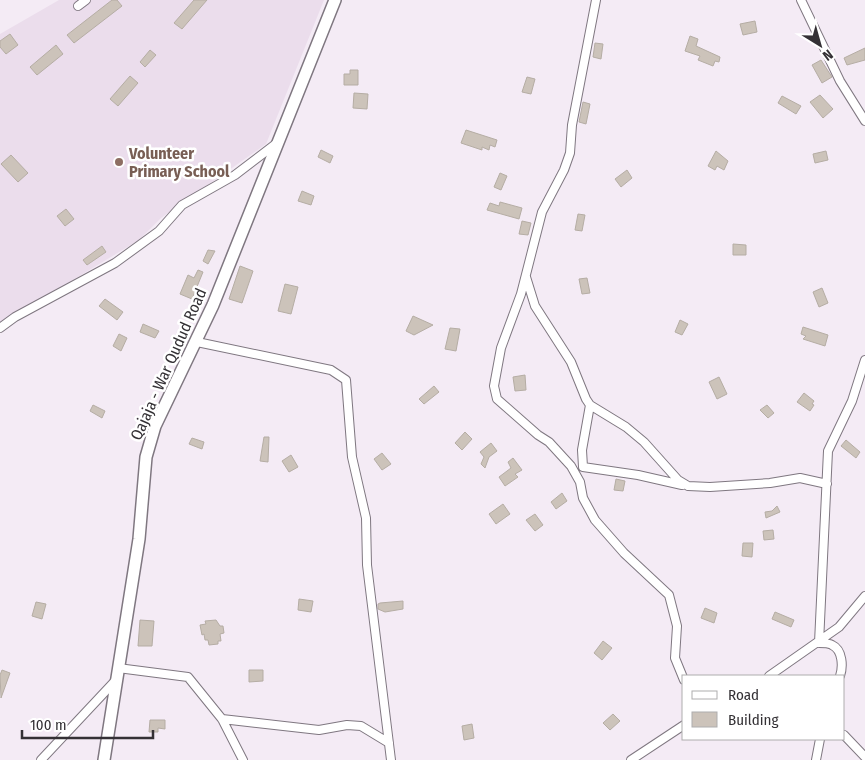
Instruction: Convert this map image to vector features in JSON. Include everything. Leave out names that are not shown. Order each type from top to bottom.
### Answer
[{"type":"street","points":[[78,6],[86,0]]},
{"type":"street","name":"Qajaja - War Qudud Road","points":[[104,760],[139,538],[146,456],[155,426],[197,342],[335,0]]},
{"type":"street","points":[[596,0],[574,116],[570,153],[564,170],[542,212],[526,275],[501,348],[494,386],[497,399],[538,435],[549,442],[571,466],[580,482],[583,498],[595,520],[624,553],[669,595],[677,626],[675,658],[682,675]]},
{"type":"street","points":[[801,0],[840,81],[865,121]]},
{"type":"street","points":[[0,328],[15,317],[115,262],[159,231],[182,205],[235,175],[279,142]]},
{"type":"street","points":[[526,275],[535,306],[571,362],[590,405],[632,432],[678,480],[688,486]]},
{"type":"street","points":[[197,342],[331,370],[346,380],[352,457],[366,518],[367,565],[391,760]]},
{"type":"street","points":[[819,643],[828,451],[852,401],[865,360]]},
{"type":"street","points":[[580,482],[584,467],[582,450],[590,405]]},
{"type":"street","points":[[584,467],[638,474],[688,486],[710,487],[762,484],[800,478],[827,484]]},
{"type":"street","points":[[771,675],[840,627],[865,596]]},
{"type":"street","points":[[819,643],[832,644],[836,649],[842,662],[840,675]]},
{"type":"street","points":[[40,760],[117,674],[188,676],[222,718],[243,760]]},
{"type":"street","points":[[222,718],[319,730],[347,725],[361,726],[390,743]]},
{"type":"street","points":[[631,760],[682,726]]},
{"type":"street","points":[[845,736],[865,757]]},
{"type":"street","points":[[816,760],[820,740]]},
{"type":"shaded area","name":"Volunteer Primary School","points":[[59,0],[324,0],[266,144],[161,218],[139,240],[0,324],[0,34]]},
{"type":"building","points":[[112,0],[117,0],[122,6],[74,43],[67,35]]},
{"type":"building","points":[[194,0],[207,0],[182,29],[174,23]]},
{"type":"building","points":[[755,21],[757,32],[743,35],[740,24]]},
{"type":"building","points":[[10,34],[18,45],[6,54],[0,47],[0,41]]},
{"type":"building","points":[[690,36],[698,39],[696,46],[720,57],[719,62],[715,61],[713,66],[698,60],[700,56],[685,51]]},
{"type":"building","points":[[595,43],[603,44],[601,59],[593,57]]},
{"type":"building","points":[[56,45],[63,54],[37,75],[30,67]]},
{"type":"building","points":[[865,48],[865,60],[847,65],[844,58]]},
{"type":"building","points":[[150,50],[156,55],[145,67],[140,62]]},
{"type":"building","points":[[821,60],[832,77],[822,83],[812,65]]},
{"type":"building","points":[[350,70],[358,70],[358,85],[344,85],[344,74],[350,74]]},
{"type":"building","points":[[130,76],[138,83],[118,106],[110,99]]},
{"type":"building","points":[[527,77],[535,79],[531,94],[522,92]]},
{"type":"building","points":[[354,93],[368,94],[367,109],[353,108]]},
{"type":"building","points":[[820,95],[833,109],[823,118],[810,102]]},
{"type":"building","points":[[782,96],[801,106],[796,114],[778,103]]},
{"type":"building","points":[[583,102],[590,104],[586,124],[579,122]]},
{"type":"building","points":[[466,130],[497,140],[495,147],[490,145],[489,150],[482,147],[482,150],[461,143]]},
{"type":"building","points":[[321,150],[333,156],[330,163],[318,157]]},
{"type":"building","points":[[716,151],[728,161],[724,170],[717,166],[715,170],[708,166]]},
{"type":"building","points":[[826,151],[828,160],[815,163],[813,154]]},
{"type":"building","points":[[11,155],[28,173],[18,182],[1,164]]},
{"type":"building","points":[[627,170],[632,178],[621,187],[615,179]]},
{"type":"building","points":[[500,173],[507,176],[501,190],[494,187]]},
{"type":"building","points":[[302,191],[314,196],[311,205],[298,201]]},
{"type":"building","points":[[500,202],[522,208],[519,219],[487,210],[490,203],[499,206]]},
{"type":"building","points":[[66,209],[74,219],[65,226],[57,216]]},
{"type":"building","points":[[578,214],[585,215],[582,231],[575,230]]},
{"type":"building","points":[[522,221],[531,223],[528,235],[519,234]]},
{"type":"building","points":[[733,244],[746,245],[746,255],[733,255]]},
{"type":"building","points":[[102,246],[106,252],[87,265],[83,260]]},
{"type":"building","points":[[208,250],[215,251],[208,264],[203,261]]},
{"type":"building","points":[[240,266],[253,271],[242,303],[229,299]]},
{"type":"building","points":[[198,270],[203,272],[192,299],[180,294],[188,275],[194,278]]},
{"type":"building","points":[[587,278],[590,293],[582,294],[579,279]]},
{"type":"building","points":[[285,284],[298,287],[291,314],[278,311]]},
{"type":"building","points":[[822,288],[828,303],[819,307],[813,292]]},
{"type":"building","points":[[105,299],[123,312],[117,320],[99,306]]},
{"type":"building","points":[[413,316],[433,325],[414,335],[406,331]]},
{"type":"building","points":[[680,320],[688,324],[682,335],[675,332]]},
{"type":"building","points":[[143,324],[159,331],[155,338],[140,332]]},
{"type":"building","points":[[803,327],[828,335],[825,346],[803,339],[806,336],[801,334]]},
{"type":"building","points":[[450,328],[460,329],[456,351],[445,349]]},
{"type":"building","points":[[119,334],[127,338],[121,351],[113,346]]},
{"type":"building","points":[[525,375],[526,390],[515,391],[513,377]]},
{"type":"building","points":[[719,377],[727,394],[717,399],[709,382]]},
{"type":"building","points":[[434,386],[439,392],[424,404],[419,399]]},
{"type":"building","points":[[804,393],[814,401],[810,411],[797,402]]},
{"type":"building","points":[[93,405],[105,411],[102,418],[90,411]]},
{"type":"building","points":[[767,405],[774,413],[768,418],[760,410]]},
{"type":"building","points":[[465,432],[472,439],[462,450],[455,443]]},
{"type":"building","points":[[264,437],[269,437],[268,462],[260,461]]},
{"type":"building","points":[[192,438],[204,442],[202,449],[189,444]]},
{"type":"building","points":[[846,440],[860,452],[856,458],[841,446]]},
{"type":"building","points":[[491,443],[497,451],[489,457],[485,468],[481,464],[484,457],[480,452]]},
{"type":"building","points":[[382,453],[391,464],[382,470],[374,459]]},
{"type":"building","points":[[291,455],[298,467],[289,472],[282,461]]},
{"type":"building","points":[[513,458],[522,470],[515,474],[518,477],[505,486],[499,477],[511,468],[508,462]]},
{"type":"building","points":[[616,479],[625,481],[623,491],[614,490]]},
{"type":"building","points":[[562,493],[567,501],[556,509],[551,502]]},
{"type":"building","points":[[503,504],[510,514],[496,524],[489,514]]},
{"type":"building","points":[[777,506],[780,512],[766,518],[765,512],[772,511]]},
{"type":"building","points":[[535,514],[543,525],[535,531],[526,520]]},
{"type":"building","points":[[773,530],[774,539],[764,540],[763,531]]},
{"type":"building","points":[[743,543],[753,543],[752,557],[742,556]]},
{"type":"building","points":[[299,599],[313,601],[311,612],[298,610]]},
{"type":"building","points":[[403,601],[403,609],[385,612],[378,609],[378,604],[380,603]]},
{"type":"building","points":[[36,602],[46,604],[42,619],[32,616]]},
{"type":"building","points":[[705,608],[717,613],[714,623],[701,618]]},
{"type":"building","points":[[775,612],[794,620],[791,627],[772,619]]},
{"type":"building","points":[[140,620],[154,621],[152,646],[138,646]]},
{"type":"building","points":[[216,620],[220,626],[223,626],[224,633],[220,634],[221,641],[218,641],[218,644],[209,645],[208,640],[205,640],[204,634],[202,635],[200,625],[206,624],[205,621]]},
{"type":"building","points":[[603,641],[612,648],[602,660],[594,653]]},
{"type":"building","points":[[2,670],[10,673],[1,698],[0,675]]},
{"type":"building","points":[[249,670],[263,670],[263,681],[249,682]]},
{"type":"building","points":[[613,714],[620,721],[610,730],[603,723]]},
{"type":"building","points":[[150,720],[165,720],[165,729],[158,728],[158,732],[149,732]]},
{"type":"building","points":[[472,724],[474,738],[464,740],[462,726]]},
{"type":"place","name":"Volunteer Primary School","points":[[119,162]]}]
